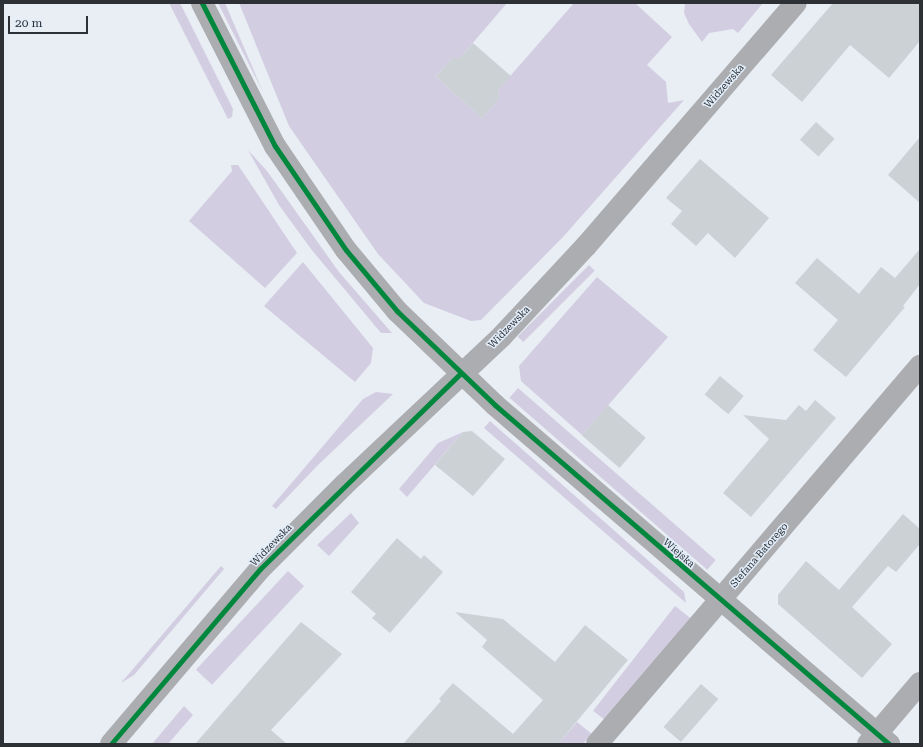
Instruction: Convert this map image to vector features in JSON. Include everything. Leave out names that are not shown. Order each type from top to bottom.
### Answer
[{"type":"street","name":"Wiejska","points":[[202,3],[275,146],[346,250],[397,311],[460,374],[720,600],[878,741]]},
{"type":"street","name":"Widzewska","points":[[111,744],[260,569],[460,374],[502,336],[586,246],[796,3]]},
{"type":"street","name":"Stefana Batorego","points":[[597,744],[920,366]]},
{"type":"street","points":[[878,741],[920,684]]},
{"type":"shaded area","points":[[169,3],[180,3],[233,109],[232,117],[228,119]]},
{"type":"shaded area","points":[[218,3],[225,3],[263,92]]},
{"type":"shaded area","points":[[239,3],[507,3],[460,58],[452,58],[436,77],[482,118],[499,99],[498,90],[574,3],[635,3],[672,37],[647,65],[666,82],[668,103],[684,100],[563,237],[481,320],[471,321],[424,303],[378,254],[289,126]]},
{"type":"shaded area","points":[[685,3],[763,3],[738,33],[733,29],[709,33],[702,42],[689,24],[684,13]]},
{"type":"shaded area","points":[[248,150],[267,171],[339,272],[392,333],[381,333],[311,249],[279,205]]},
{"type":"shaded area","points":[[231,165],[238,165],[297,253],[265,288],[189,221],[232,171]]},
{"type":"shaded area","points":[[303,262],[373,348],[371,363],[355,382],[264,306]]},
{"type":"shaded area","points":[[589,265],[595,271],[523,342],[518,336]]},
{"type":"shaded area","points":[[597,277],[668,337],[582,435],[521,381],[519,366]]},
{"type":"shaded area","points":[[518,388],[716,560],[707,570],[509,398]]},
{"type":"shaded area","points":[[376,392],[393,394],[318,465],[276,509],[272,506],[363,399]]},
{"type":"shaded area","points":[[490,421],[684,592],[686,603],[484,428]]},
{"type":"shaded area","points":[[463,432],[407,497],[399,489],[438,443]]},
{"type":"shaded area","points":[[351,513],[359,523],[329,556],[317,545]]},
{"type":"shaded area","points":[[221,566],[224,569],[134,675],[121,683]]},
{"type":"shaded area","points":[[288,571],[304,586],[212,685],[196,670]]},
{"type":"shaded area","points":[[675,606],[693,620],[611,725],[593,711]]},
{"type":"shaded area","points":[[184,706],[193,715],[168,744],[152,744]]},
{"type":"shaded area","points":[[577,722],[592,734],[583,744],[558,744]]},
{"type":"building","points":[[833,3],[920,3],[920,41],[889,78],[850,45],[802,102],[771,75]]},
{"type":"building","points":[[473,43],[511,76],[498,90],[499,99],[482,118],[436,77],[452,58],[460,58]]},
{"type":"building","points":[[816,122],[835,139],[819,157],[800,140]]},
{"type":"building","points":[[920,137],[920,203],[888,175]]},
{"type":"building","points":[[700,159],[769,218],[735,258],[708,233],[696,246],[671,224],[682,211],[666,198]]},
{"type":"building","points":[[920,249],[920,284],[903,306],[905,307],[846,377],[813,350],[838,320],[795,283],[817,258],[859,294],[881,267],[895,278]]},
{"type":"building","points":[[720,376],[744,396],[728,414],[705,394]]},
{"type":"building","points":[[815,400],[836,418],[751,517],[723,493],[769,439],[743,415],[786,420],[799,405],[806,411]]},
{"type":"building","points":[[608,405],[646,438],[619,468],[582,435]]},
{"type":"building","points":[[472,431],[505,459],[473,496],[435,465],[463,432]]},
{"type":"building","points":[[903,514],[920,529],[920,544],[896,572],[888,566],[852,607],[892,644],[862,678],[778,604],[778,595],[806,561],[839,590]]},
{"type":"building","points":[[397,538],[421,559],[424,555],[443,572],[390,633],[372,618],[376,614],[351,592]]},
{"type":"building","points":[[455,612],[503,619],[555,662],[585,625],[628,660],[558,744],[403,744],[441,701],[439,699],[453,683],[513,734],[543,700],[482,647],[487,640]]},
{"type":"building","points":[[301,622],[342,654],[271,730],[287,744],[195,744]]},
{"type":"building","points":[[701,684],[718,699],[681,742],[664,727]]},
{"type":"cycle path","points":[[202,3],[275,146],[346,250],[397,311],[495,405],[889,744]]},
{"type":"cycle path","points":[[111,744],[260,569],[460,374]]}]
